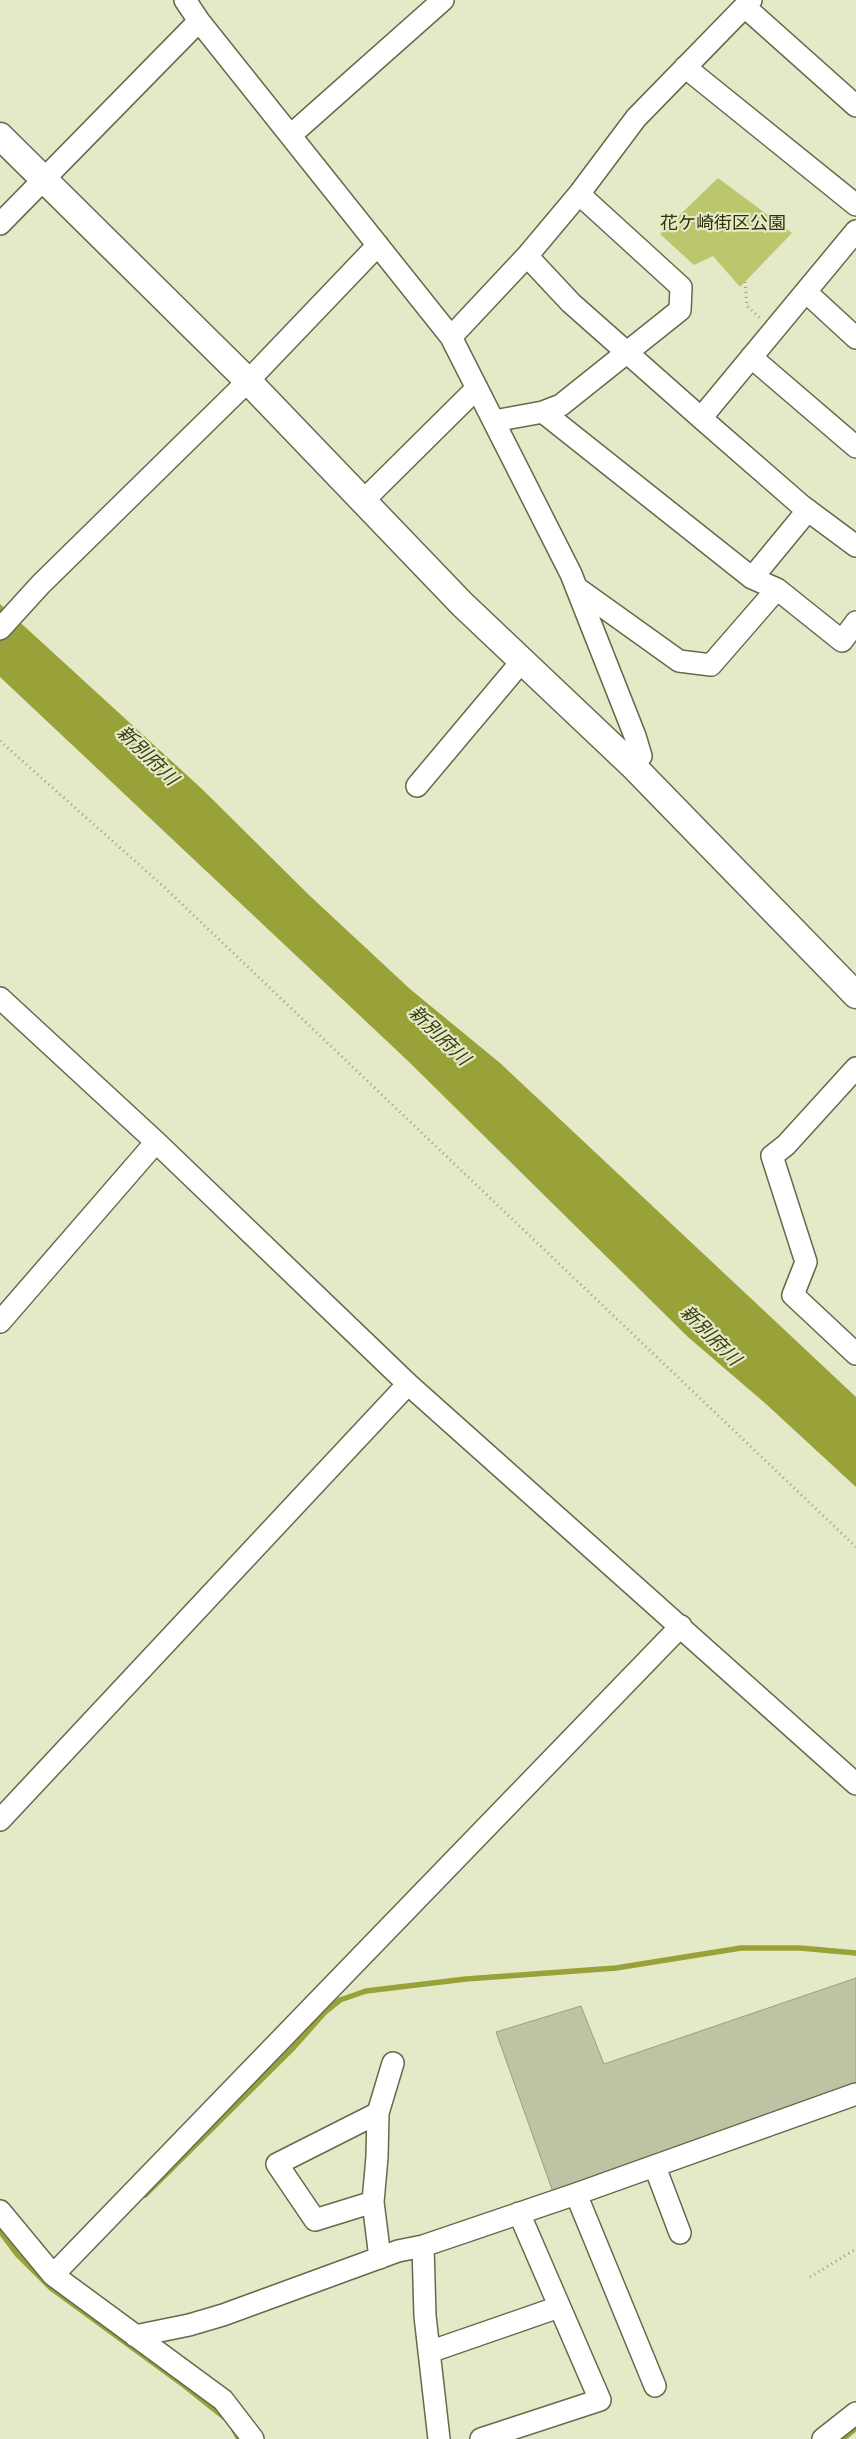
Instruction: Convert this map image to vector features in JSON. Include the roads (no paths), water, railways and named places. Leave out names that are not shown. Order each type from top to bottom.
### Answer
[{"type":"street","points":[[185,0],[199,21],[292,134],[451,337],[577,588],[635,736],[640,756],[632,765]]},
{"type":"street","points":[[292,134],[443,0]]},
{"type":"street","points":[[451,337],[527,256],[579,194],[636,118],[748,3],[856,106]]},
{"type":"street","points":[[0,224],[199,21]]},
{"type":"street","points":[[685,67],[856,205]]},
{"type":"street","points":[[0,136],[248,381],[462,604],[632,765],[856,995]]},
{"type":"street","points":[[494,421],[543,412],[561,406],[680,310],[680,287],[579,194]]},
{"type":"street","points":[[701,418],[856,231]]},
{"type":"street","points":[[0,629],[41,584],[248,381],[378,245]]},
{"type":"street","points":[[527,256],[571,303],[701,418],[808,510],[856,546]]},
{"type":"street","points":[[806,292],[856,338]]},
{"type":"street","points":[[751,357],[856,448]]},
{"type":"street","points":[[363,501],[477,388]]},
{"type":"street","points":[[543,412],[752,578],[778,589],[842,641],[856,622]]},
{"type":"street","points":[[752,578],[808,510]]},
{"type":"street","points":[[577,588],[679,661],[711,665],[778,589]]},
{"type":"street","points":[[417,786],[522,661]]},
{"type":"street","points":[[0,998],[156,1142],[408,1384],[856,1784]]},
{"type":"street","points":[[856,1068],[786,1145],[772,1156],[806,1262],[793,1294],[856,1354]]},
{"type":"street","points":[[0,1322],[156,1142]]},
{"type":"street","points":[[0,1820],[408,1384]]},
{"type":"street","points":[[53,2274],[681,1626]]},
{"type":"street","points":[[380,2258],[373,2202],[378,2113],[393,2063]]},
{"type":"street","points":[[135,2336],[189,2326],[223,2315],[380,2258],[423,2246],[655,2167],[856,2094]]},
{"type":"street","points":[[373,2202],[315,2220],[277,2164],[378,2113]]},
{"type":"street","points":[[655,2167],[680,2233]]},
{"type":"street","points":[[576,2194],[655,2386]]},
{"type":"street","points":[[0,2211],[53,2274],[223,2400],[253,2439]]},
{"type":"street","points":[[481,2439],[600,2400],[519,2213]]},
{"type":"street","points":[[423,2246],[425,2316],[439,2439]]},
{"type":"street","points":[[429,2352],[560,2307]]},
{"type":"street","points":[[823,2439],[855,2416]]},
{"type":"water","name":"新別府川","points":[[0,604],[202,789],[309,895],[410,989],[500,1063],[856,1397],[856,1487],[766,1404],[688,1337],[407,1060],[0,677]]},
{"type":"waterway","points":[[145,2195],[294,2047],[325,2012],[340,2000],[366,1991],[466,1979],[616,1968],[741,1948],[800,1948],[856,1953]]},
{"type":"waterway","points":[[0,2231],[17,2254],[51,2288],[185,2386],[224,2417]]},
{"type":"waterway","points":[[843,2439],[856,2428]]},
{"type":"waterway","points":[[234,2430],[239,2439]]},
{"type":"park label","name":"花ケ崎街区公園","points":[[723,224]]}]
